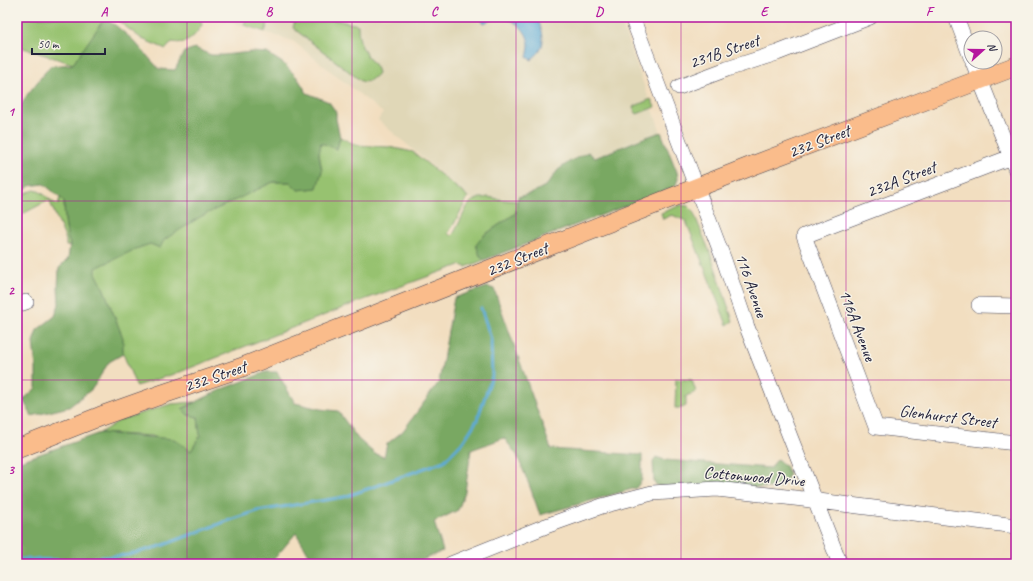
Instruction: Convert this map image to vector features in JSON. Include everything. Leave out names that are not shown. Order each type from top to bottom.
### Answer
[{"type":"main road","name":"232 Street","points":[[17,449],[101,416],[240,368],[696,188],[1016,66]]},
{"type":"street","name":"116 Avenue","points":[[632,17],[724,260],[747,327],[840,564]]},
{"type":"street","name":"231B Street","points":[[679,86],[776,53],[870,17]]},
{"type":"street","points":[[956,17],[963,36]]},
{"type":"street","points":[[976,70],[1014,164]]},
{"type":"street","name":"232A Street","points":[[804,236],[1014,164]]},
{"type":"street","name":"116A Avenue","points":[[804,236],[876,427]]},
{"type":"street","points":[[979,305],[1016,306]]},
{"type":"street","name":"Glenhurst Street","points":[[876,427],[1016,443]]},
{"type":"street","name":"Cottonwood Drive","points":[[451,564],[546,526],[602,506],[652,493],[717,489],[816,500],[1016,526]]},
{"type":"shaded area","points":[[215,17],[619,17],[672,162],[508,248],[475,202],[378,120],[383,113],[293,41]]},
{"type":"green space","points":[[17,17],[106,17],[73,64],[17,46]]},
{"type":"green space","points":[[113,17],[200,17],[202,25],[190,40],[178,43],[172,42],[166,49],[142,39]]},
{"type":"green space","points":[[247,17],[270,17],[265,32],[244,25]]},
{"type":"green space","points":[[296,17],[322,17],[358,25],[362,47],[376,67],[378,73],[366,82],[361,81],[293,28]]},
{"type":"green space","points":[[104,19],[115,25],[133,40],[159,69],[175,70],[184,52],[195,48],[211,55],[251,52],[267,53],[284,64],[297,77],[307,93],[329,102],[336,112],[340,137],[337,149],[321,143],[319,154],[322,171],[317,188],[298,190],[290,182],[273,182],[200,217],[164,240],[160,248],[150,244],[96,268],[96,273],[123,338],[123,354],[109,362],[92,389],[69,407],[32,416],[23,400],[36,388],[36,368],[33,342],[37,330],[55,316],[59,304],[59,268],[68,259],[70,244],[67,236],[64,201],[44,184],[29,186],[17,197],[17,113],[27,95],[50,66],[73,64]]},
{"type":"green space","points":[[651,99],[655,107],[637,114],[636,113],[633,107]]},
{"type":"green space","points":[[661,132],[677,172],[678,179],[675,187],[484,260],[480,256],[476,245],[483,236],[516,213],[518,197],[532,193],[547,185],[558,170],[569,162],[588,152],[595,158]]},
{"type":"green space","points":[[340,137],[356,145],[389,147],[413,152],[468,197],[448,233],[451,236],[467,207],[471,202],[480,198],[488,197],[517,201],[516,213],[483,236],[480,256],[484,260],[466,267],[460,265],[432,275],[358,302],[180,372],[136,386],[87,263],[273,182],[290,182],[298,190],[316,188],[322,171],[319,154],[321,142],[337,149]]},
{"type":"green space","points":[[35,190],[42,193],[58,205],[60,197],[64,201],[64,213],[70,246],[66,246],[66,240],[49,200],[17,217],[17,197]]},
{"type":"green space","points":[[681,205],[688,206],[693,211],[711,255],[733,321],[727,325],[686,221],[672,215],[663,219],[661,213]]},
{"type":"green space","points":[[488,287],[494,289],[551,449],[642,455],[642,480],[636,488],[540,515],[517,455],[504,438],[471,450],[465,492],[458,510],[434,522],[443,551],[413,564],[315,564],[296,533],[270,564],[17,564],[17,462],[100,433],[174,439],[191,451],[200,436],[198,417],[188,415],[182,409],[218,391],[266,372],[277,372],[295,403],[320,409],[338,411],[358,439],[375,454],[384,457],[387,444],[403,431],[439,382],[454,298]]},
{"type":"green space","points":[[676,379],[692,380],[696,392],[686,396],[686,406],[682,408],[675,408]]},
{"type":"green space","points":[[195,402],[182,409],[188,415],[198,417],[200,436],[191,451],[152,436],[100,433],[120,420],[171,404]]},
{"type":"green space","points":[[656,457],[665,460],[771,468],[777,459],[786,467],[789,474],[785,482],[778,488],[658,486],[654,483],[653,461]]},
{"type":"water","points":[[482,17],[536,17],[540,25],[543,38],[540,51],[531,60],[527,57],[529,46],[526,34],[519,26],[510,20],[499,18],[484,23],[481,19]]},
{"type":"waterway","points":[[17,559],[69,560],[128,555],[161,546],[257,511],[344,497],[444,461],[463,442],[477,420],[492,376],[491,339],[481,308]]}]
